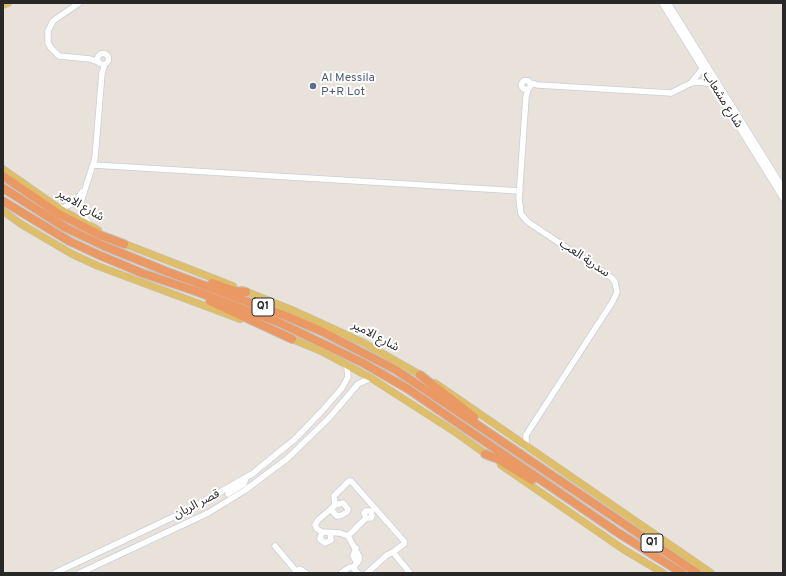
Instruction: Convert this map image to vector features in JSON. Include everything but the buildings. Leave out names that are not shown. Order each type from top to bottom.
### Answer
[{"type":"highway","points":[[3,174],[59,214],[100,235],[124,244]]},
{"type":"highway","name":"شارع الامير","points":[[3,188],[66,228],[104,246],[168,272],[286,316],[359,349],[396,370],[697,573]]},
{"type":"highway","name":"Q1","points":[[3,201],[69,242],[142,273],[278,322],[363,363],[408,389],[618,532],[682,573]]},
{"type":"highway","points":[[168,272],[180,273],[235,291],[246,292]]},
{"type":"highway","points":[[195,291],[209,301],[292,339]]},
{"type":"highway","points":[[420,375],[496,434],[511,448]]},
{"type":"highway","points":[[485,454],[498,459],[538,483],[564,494]]},
{"type":"main road","points":[[3,5],[8,3]]},
{"type":"main road","name":"شارع الامير","points":[[3,174],[60,209],[124,244],[292,310],[364,343],[447,390],[527,447],[712,573]]},
{"type":"main road","points":[[3,211],[21,224],[72,254],[98,266],[292,339],[371,378],[455,432],[624,549],[663,573]]},
{"type":"street","points":[[79,3],[53,21],[48,31],[48,43],[54,53],[60,56],[90,59],[100,62],[102,73],[94,165],[81,202],[82,212],[90,225]]},
{"type":"street","name":"شارع مشعاب","points":[[662,3],[712,84],[745,131]]},
{"type":"street","name":"شارع مشعاب","points":[[668,3],[771,174],[783,198]]},
{"type":"street","points":[[691,83],[703,68]]},
{"type":"street","points":[[691,83],[702,82],[712,84]]},
{"type":"street","name":"سدرية العب","points":[[526,435],[613,301],[617,292],[615,282],[612,278],[524,219],[520,210],[526,97],[528,87],[538,86],[665,93],[677,91],[691,83]]},
{"type":"street","points":[[94,165],[520,191]]},
{"type":"street","name":"شارع مشعاب","points":[[771,174],[783,188]]},
{"type":"street","points":[[60,209],[74,203],[84,190]]},
{"type":"street","name":"قصر الريان","points":[[80,573],[208,512],[246,478],[290,443],[322,411],[346,382],[348,372],[343,363]]},
{"type":"street","name":"قصر الريان","points":[[54,573],[190,509],[228,494],[288,458],[330,417],[358,384],[371,378]]},
{"type":"street","points":[[322,411],[327,411],[330,417]]},
{"type":"street","points":[[516,439],[526,435],[527,447]]},
{"type":"street","points":[[342,573],[347,568],[355,565],[360,558],[356,548],[348,536],[322,532],[317,529],[315,525],[318,520],[333,506],[334,495],[349,481],[351,481],[404,541],[402,547],[387,555],[367,573]]},
{"type":"street","points":[[348,536],[366,518]]},
{"type":"street","points":[[322,532],[320,539],[325,543],[331,540],[330,533]]},
{"type":"street","points":[[275,546],[296,572],[302,570],[306,573]]},
{"type":"street","points":[[393,552],[410,573]]},
{"type":"street","points":[[355,565],[358,573]]},
{"type":"place","name":"Al Messila P+R Lot","points":[[313,86]]}]
